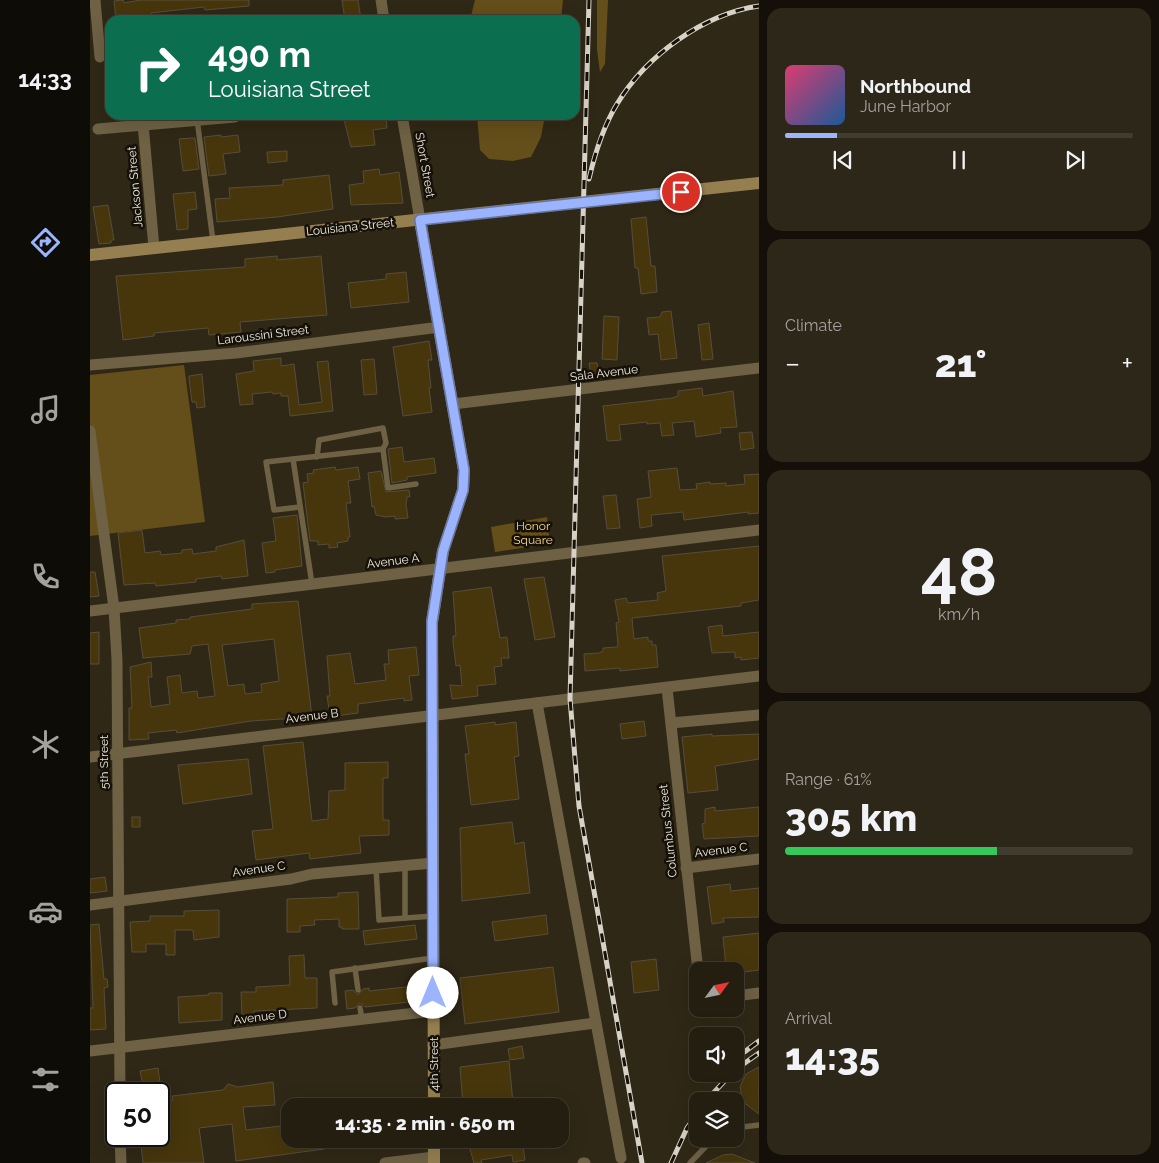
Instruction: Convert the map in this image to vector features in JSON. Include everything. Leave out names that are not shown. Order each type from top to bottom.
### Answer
[{"type":"main road","name":"Louisiana Street","points":[[90,254],[759,183]]},
{"type":"main road","name":"4th Street","points":[[420,220],[464,470],[463,490],[448,534],[439,569],[432,622],[434,1098]]},
{"type":"street","points":[[95,0],[93,16],[100,57]]},
{"type":"street","points":[[380,0],[383,15]]},
{"type":"street","points":[[98,129],[197,120]]},
{"type":"street","name":"Short Street","points":[[403,120],[420,220]]},
{"type":"street","name":"Jackson Street","points":[[143,124],[154,248]]},
{"type":"street","name":"Laroussini Street","points":[[90,365],[236,353],[440,327]]},
{"type":"street","name":"Sala Avenue","points":[[453,404],[759,371]]},
{"type":"street","name":"5th Street","points":[[90,431],[114,608],[118,753],[120,1082]]},
{"type":"street","name":"Avenue A","points":[[90,611],[759,530]]},
{"type":"street","points":[[667,688],[759,676]]},
{"type":"street","name":"Avenue B","points":[[90,757],[667,688]]},
{"type":"street","name":"Columbus Street","points":[[667,688],[697,962]]},
{"type":"street","points":[[537,703],[621,1158]]},
{"type":"street","points":[[671,723],[759,715]]},
{"type":"street","name":"Avenue C","points":[[686,868],[759,859]]},
{"type":"street","name":"Avenue C","points":[[90,905],[291,880],[312,874],[433,863]]},
{"type":"street","points":[[744,995],[759,994]]},
{"type":"street","name":"Avenue D","points":[[90,1051],[361,1013],[433,1011]]},
{"type":"street","points":[[433,1045],[595,1023]]},
{"type":"street","points":[[120,1147],[120,1163]]},
{"type":"street","points":[[385,1163],[434,1160]]},
{"type":"lane","points":[[197,120],[213,242]]},
{"type":"lane","points":[[317,456],[319,440],[383,428],[386,443],[383,448],[388,488],[416,484]]},
{"type":"lane","points":[[300,507],[274,510],[266,462],[383,448]]},
{"type":"lane","points":[[293,459],[312,584]]},
{"type":"lane","points":[[405,866],[405,918]]},
{"type":"lane","points":[[376,868],[379,920],[433,916]]},
{"type":"lane","points":[[335,1003],[332,972],[433,958]]},
{"type":"lane","points":[[355,968],[358,990]]},
{"type":"lane","points":[[744,1127],[759,1125]]},
{"type":"lane","points":[[690,1163],[705,1147]]},
{"type":"green space","points":[[475,0],[563,0],[562,15],[471,15]]},
{"type":"green space","points":[[597,0],[608,0],[605,64],[600,72],[597,50]]},
{"type":"green space","points":[[477,120],[544,120],[541,137],[531,157],[513,161],[489,159],[480,150]]},
{"type":"green space","points":[[184,365],[205,522],[90,536],[90,375]]},
{"type":"green space","name":"Honor Square","points":[[547,517],[550,544],[495,552],[491,527]]},
{"type":"building","points":[[123,0],[124,3],[140,0],[249,0],[249,6],[205,10],[204,7],[151,13],[152,15],[115,15],[114,1]]},
{"type":"building","points":[[342,0],[358,0],[360,15],[344,15]]},
{"type":"building","points":[[344,120],[386,120],[387,128],[373,130],[375,145],[351,147]]},
{"type":"building","points":[[221,135],[221,137],[238,135],[240,152],[223,154],[226,174],[209,176],[204,137]]},
{"type":"building","points":[[195,138],[199,169],[183,171],[179,139]]},
{"type":"building","points":[[287,151],[287,161],[268,163],[267,152]]},
{"type":"building","points":[[379,169],[380,175],[399,172],[403,203],[351,205],[349,185],[364,183],[363,171]]},
{"type":"building","points":[[329,175],[333,209],[277,217],[217,222],[215,199],[230,198],[229,188],[283,185],[283,180]]},
{"type":"building","points":[[195,192],[197,209],[188,210],[188,229],[177,230],[173,194]]},
{"type":"building","points":[[108,205],[114,240],[111,240],[111,243],[99,244],[93,207]]},
{"type":"building","points":[[646,217],[651,266],[655,266],[657,292],[641,294],[638,268],[635,268],[631,219]]},
{"type":"building","points":[[277,256],[277,260],[321,256],[327,315],[240,322],[241,332],[209,335],[208,328],[154,333],[154,336],[123,340],[116,276],[245,267],[245,259]]},
{"type":"building","points":[[406,272],[409,302],[351,308],[348,283],[386,279],[386,274]]},
{"type":"building","points":[[671,311],[677,358],[661,360],[658,334],[649,335],[647,318],[660,317],[662,312]]},
{"type":"building","points":[[604,316],[619,317],[617,360],[602,359]]},
{"type":"building","points":[[709,323],[713,359],[702,360],[698,325]]},
{"type":"building","points":[[429,341],[432,360],[428,360],[432,412],[403,416],[393,347]]},
{"type":"building","points":[[281,358],[281,366],[294,364],[299,405],[322,402],[317,362],[328,361],[333,411],[290,416],[288,396],[281,396],[281,393],[273,394],[272,392],[252,394],[253,404],[240,405],[236,374],[254,371],[253,361]]},
{"type":"building","points":[[374,359],[377,394],[364,395],[361,360]]},
{"type":"building","points":[[589,363],[597,363],[599,374],[591,374]]},
{"type":"building","points":[[202,374],[205,407],[197,408],[196,402],[192,402],[189,376]]},
{"type":"building","points":[[702,388],[703,396],[733,391],[737,427],[720,428],[721,433],[696,437],[694,421],[672,423],[674,435],[662,436],[660,423],[647,424],[647,422],[619,425],[621,440],[607,440],[603,406],[672,398],[678,396],[678,391]]},
{"type":"building","points":[[752,432],[754,448],[741,450],[739,433]]},
{"type":"building","points":[[402,447],[404,462],[434,458],[436,473],[407,477],[407,480],[392,483],[388,449]]},
{"type":"building","points":[[335,467],[336,470],[358,467],[360,479],[348,481],[351,503],[346,503],[350,537],[348,537],[348,541],[337,543],[338,547],[329,548],[329,544],[318,545],[318,541],[310,541],[303,483],[308,482],[307,474],[314,473],[313,470]]},
{"type":"building","points":[[677,468],[680,490],[697,489],[696,484],[710,482],[710,484],[726,483],[726,486],[745,484],[744,475],[759,474],[759,513],[748,514],[748,512],[684,520],[683,512],[651,515],[652,526],[640,528],[637,499],[651,497],[648,471]]},
{"type":"building","points":[[381,471],[386,492],[409,490],[410,497],[407,497],[406,505],[408,518],[395,519],[395,516],[376,515],[374,506],[372,507],[368,473]]},
{"type":"building","points":[[616,495],[620,528],[607,529],[603,496]]},
{"type":"building","points":[[297,515],[302,566],[266,573],[262,543],[276,541],[273,518]]},
{"type":"building","points":[[142,530],[145,553],[160,551],[161,555],[182,553],[182,550],[192,549],[193,554],[216,551],[216,547],[244,540],[248,576],[222,579],[221,576],[196,579],[196,582],[156,586],[155,583],[124,585],[118,533]]},
{"type":"building","points":[[759,546],[759,600],[741,603],[741,606],[632,618],[634,639],[648,637],[648,641],[652,641],[652,645],[656,645],[658,667],[620,671],[620,668],[585,671],[584,654],[599,653],[603,651],[603,648],[617,647],[618,645],[616,623],[619,622],[615,600],[626,598],[628,603],[658,600],[657,593],[666,591],[662,556]]},
{"type":"building","points":[[90,572],[95,572],[99,596],[90,597]]},
{"type":"building","points":[[544,577],[555,637],[535,640],[524,579]]},
{"type":"building","points":[[491,587],[500,638],[507,637],[509,658],[501,658],[502,666],[494,667],[496,684],[477,686],[478,696],[452,699],[450,685],[462,686],[460,665],[456,666],[453,642],[453,636],[456,636],[453,592]]},
{"type":"building","points":[[298,601],[312,717],[251,721],[177,733],[176,730],[148,733],[149,739],[129,740],[129,708],[132,708],[130,667],[151,662],[152,677],[148,677],[151,707],[170,704],[167,677],[180,675],[182,693],[197,691],[198,698],[215,696],[208,644],[192,646],[190,654],[143,658],[139,628],[176,623],[176,620],[190,619],[190,617],[252,609],[252,604]],"holes":[[[274,639],[279,681],[261,684],[262,692],[245,694],[244,684],[228,686],[222,645]]]},
{"type":"building","points":[[722,625],[723,636],[759,632],[759,658],[741,660],[741,657],[735,658],[735,652],[712,653],[708,627]]},
{"type":"building","points":[[99,632],[99,664],[90,664],[90,633]]},
{"type":"building","points":[[416,647],[419,675],[409,676],[412,700],[404,701],[404,698],[358,704],[358,713],[335,716],[332,708],[329,709],[327,696],[330,696],[327,656],[350,653],[355,684],[386,680],[384,664],[389,664],[388,650]]},
{"type":"building","points":[[644,721],[646,736],[622,739],[620,724]]},
{"type":"building","points":[[495,722],[495,725],[516,722],[519,756],[514,757],[519,799],[471,805],[465,754],[469,754],[465,726]]},
{"type":"building","points":[[712,734],[712,736],[759,734],[759,759],[715,766],[718,790],[688,793],[682,737]]},
{"type":"building","points":[[303,742],[312,821],[328,819],[329,791],[345,790],[345,763],[388,762],[388,778],[383,778],[383,820],[389,820],[389,835],[359,836],[361,853],[310,859],[309,853],[256,860],[252,831],[273,829],[263,746]]},
{"type":"building","points":[[248,759],[252,794],[183,804],[178,765]]},
{"type":"building","points":[[715,807],[715,811],[759,807],[759,836],[704,839],[702,824],[705,823],[705,809]]},
{"type":"building","points":[[132,817],[140,817],[140,827],[132,827]]},
{"type":"building","points":[[512,822],[515,844],[524,842],[530,893],[462,901],[460,828]]},
{"type":"building","points":[[105,877],[107,891],[90,893],[90,879]]},
{"type":"building","points":[[730,884],[731,891],[759,888],[759,917],[723,918],[724,922],[712,924],[707,887]]},
{"type":"building","points":[[358,892],[359,929],[342,929],[342,927],[339,927],[339,919],[314,920],[315,925],[300,926],[300,932],[287,932],[287,899],[338,897],[338,893]]},
{"type":"building","points":[[219,910],[219,937],[194,940],[193,930],[175,930],[175,955],[166,955],[166,944],[146,944],[146,952],[132,952],[130,922],[150,921],[150,916],[184,916],[184,911]]},
{"type":"building","points":[[546,915],[548,934],[495,941],[492,922]]},
{"type":"building","points":[[99,924],[104,979],[107,979],[108,987],[104,988],[106,1029],[90,1030],[90,1008],[93,1008],[90,925]]},
{"type":"building","points":[[415,925],[417,939],[365,945],[363,931]]},
{"type":"building","points":[[759,933],[759,970],[744,972],[744,962],[726,962],[723,937]]},
{"type":"building","points":[[304,955],[305,978],[317,978],[317,1008],[254,1011],[254,1015],[242,1015],[241,992],[256,992],[256,987],[290,985],[289,956]]},
{"type":"building","points":[[656,959],[659,990],[634,993],[631,962]]},
{"type":"building","points":[[553,967],[559,1012],[465,1024],[460,978]]},
{"type":"building","points":[[415,986],[417,1001],[365,1007],[360,1003],[355,1008],[347,1009],[345,991],[353,990],[358,995],[363,989],[369,988],[369,991]]},
{"type":"building","points":[[209,993],[222,993],[222,1020],[179,1023],[178,997],[209,995]]},
{"type":"building","points":[[522,1046],[524,1058],[510,1060],[508,1049]]},
{"type":"building","points":[[509,1061],[513,1098],[462,1098],[460,1067]]},
{"type":"building","points":[[759,1067],[759,1114],[744,1103],[744,1092],[741,1092],[740,1087],[744,1082],[746,1074]]},
{"type":"building","points":[[158,1068],[160,1082],[142,1082],[140,1071]]},
{"type":"building","points":[[273,1082],[275,1105],[243,1107],[246,1130],[281,1126],[281,1148],[324,1149],[236,1161],[232,1124],[199,1128],[204,1163],[143,1163],[141,1147],[170,1147],[170,1100],[173,1100],[172,1096],[223,1090],[228,1084],[238,1087]]},
{"type":"building","points":[[470,1148],[523,1148],[525,1160],[513,1162],[512,1155],[481,1160],[482,1163],[474,1163]]},
{"type":"building","points":[[732,1154],[755,1163],[706,1163],[723,1155]]},
{"type":"railway","points":[[589,0],[570,699],[579,806],[642,1163]]},
{"type":"railway","points":[[589,179],[600,140],[612,113],[629,86],[644,70],[660,54],[697,28],[717,18],[759,6]]},
{"type":"railway","points":[[744,1052],[759,1041]]},
{"type":"railway","points":[[744,1064],[759,1053]]},
{"type":"railway","points":[[714,1092],[724,1082]]},
{"type":"railway","points":[[671,1163],[689,1125]]},
{"type":"route","points":[[433,993],[432,622],[435,592],[443,551],[463,490],[464,470],[420,220],[681,192]]}]
